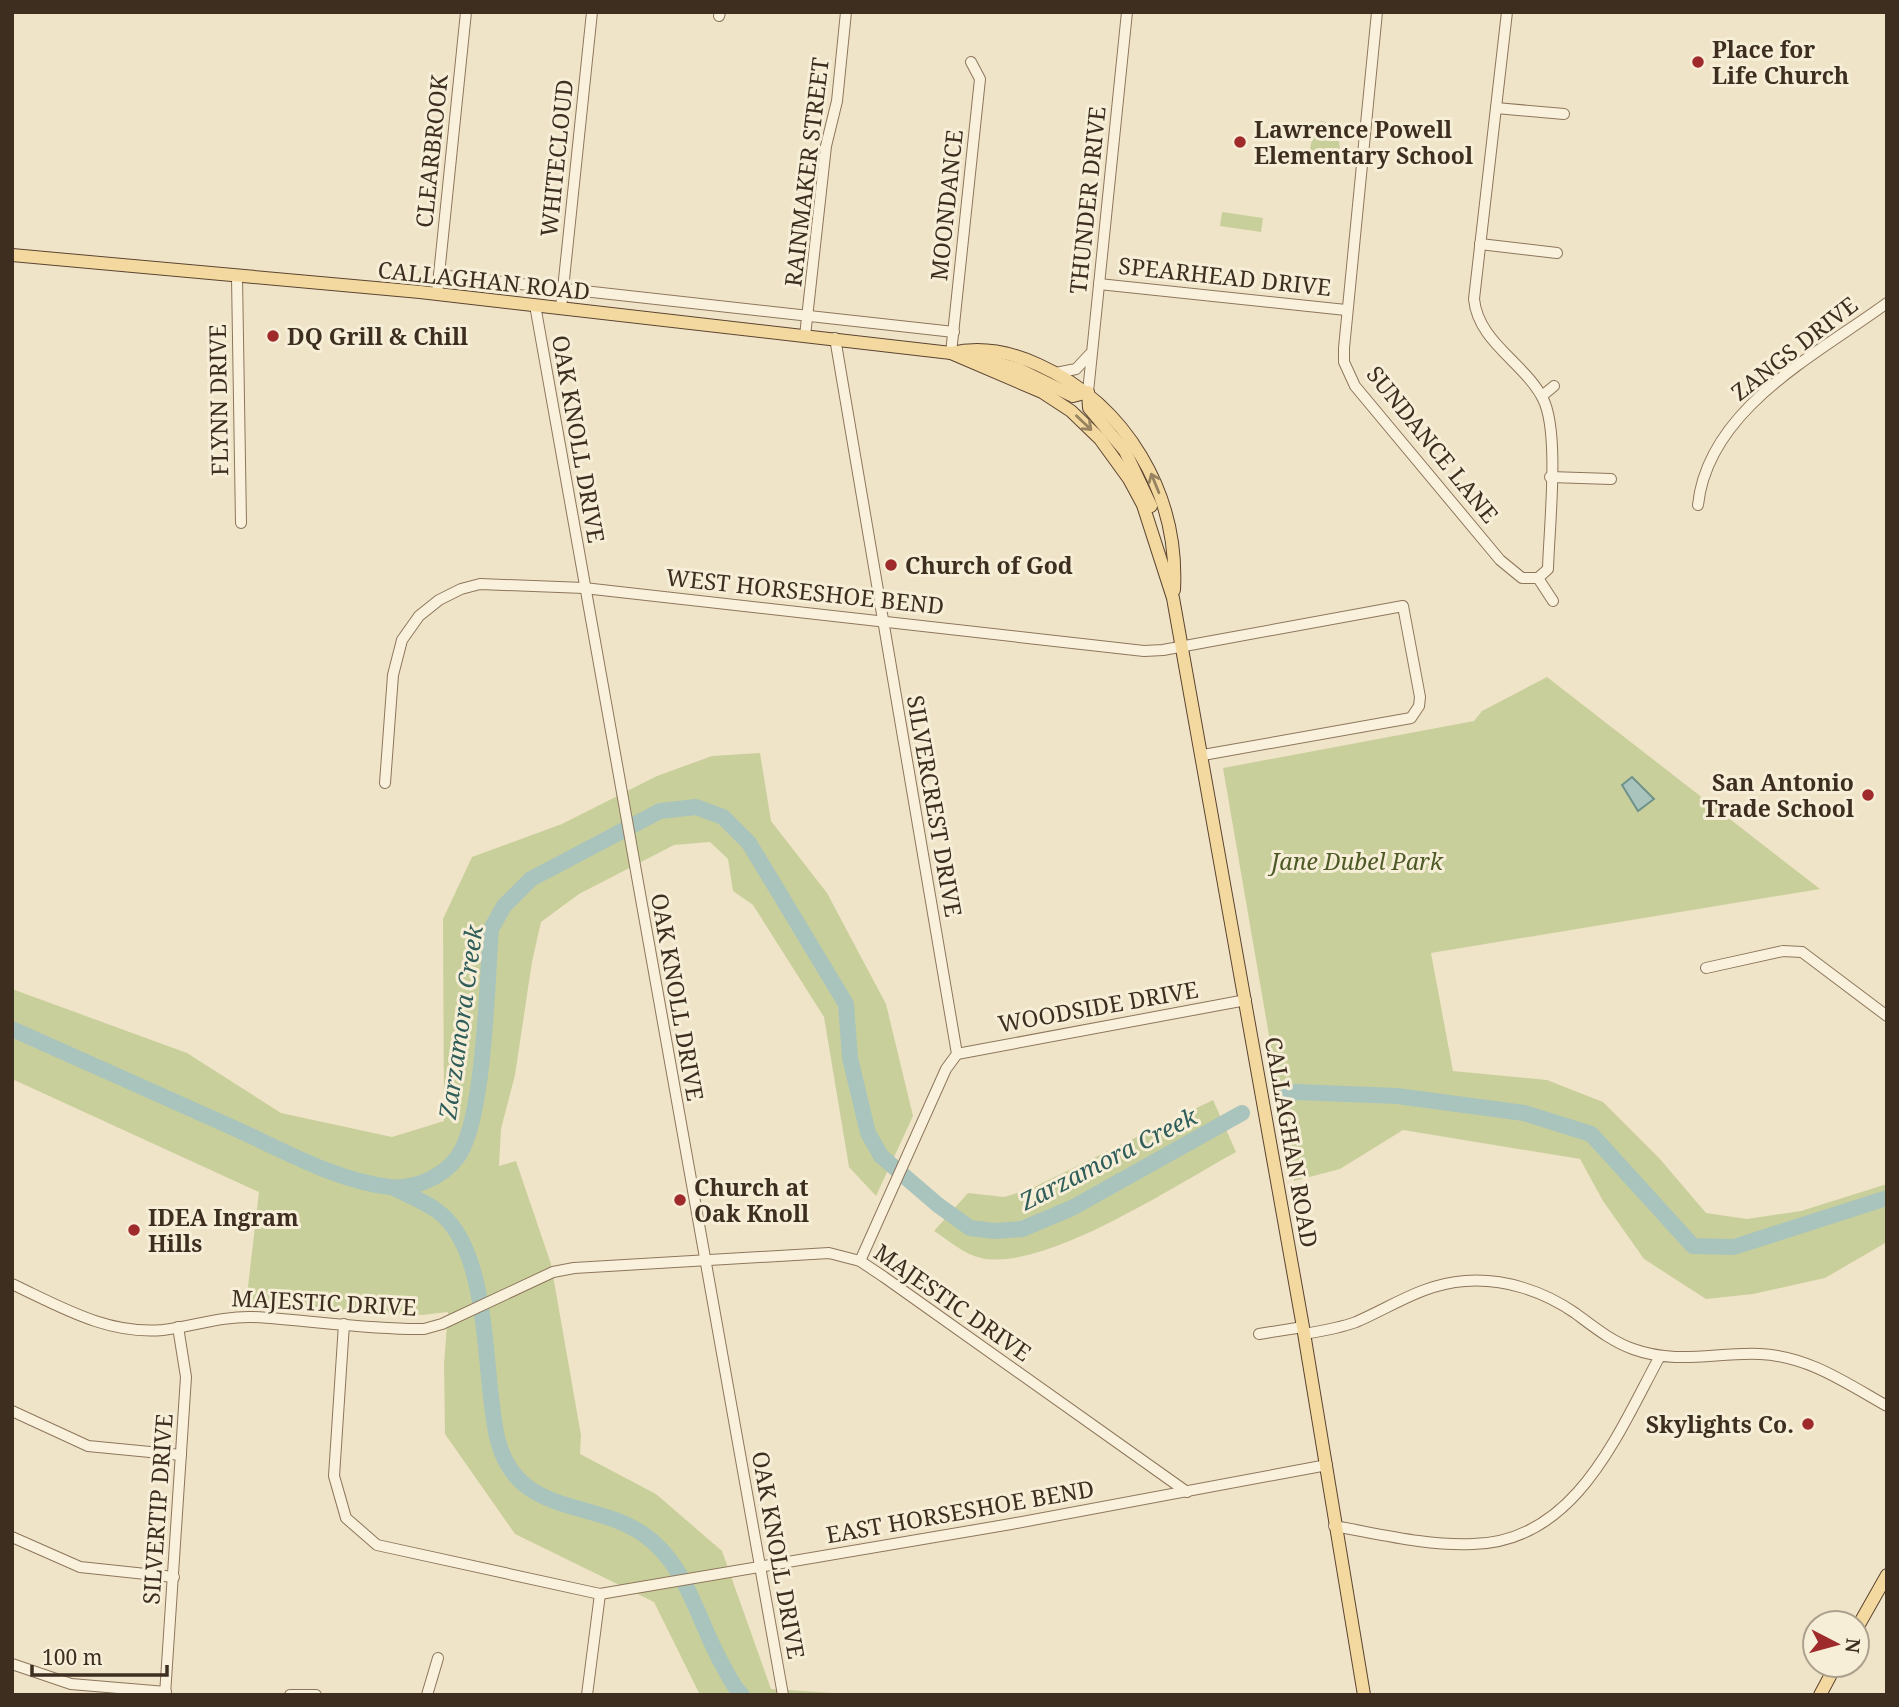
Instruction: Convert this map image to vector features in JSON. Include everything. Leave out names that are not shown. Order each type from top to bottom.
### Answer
[{"type":"main road","name":"CALLAGHAN ROAD","points":[[12,255],[437,294],[805,337],[835,338],[956,356],[1042,392],[1090,428],[1129,479],[1143,505],[1173,598],[1304,1330],[1327,1465],[1334,1526],[1364,1695]]},
{"type":"main road","name":"CALLAGHAN ROAD","points":[[956,356],[972,348],[996,352],[1056,373],[1088,392],[1124,430],[1153,478],[1165,513],[1175,568],[1173,598]]},
{"type":"main road","points":[[956,356],[973,356],[1006,365],[1073,396],[1088,392],[1089,408],[1125,451],[1141,481],[1161,537],[1164,570]]},
{"type":"main road","points":[[1868,1609],[1887,1575]]},
{"type":"main road","points":[[1820,1695],[1829,1679]]},
{"type":"street","name":"CLEARBROOK","points":[[437,294],[466,12]]},
{"type":"street","name":"WHITECLOUD","points":[[561,308],[592,12]]},
{"type":"street","name":"RAINMAKER STREET","points":[[805,337],[826,146],[837,101],[846,12]]},
{"type":"street","name":"THUNDER DRIVE","points":[[1088,392],[1127,12]]},
{"type":"street","name":"SUNDANCE LANE","points":[[1377,12],[1346,310],[1344,362],[1355,386],[1500,560],[1522,578],[1538,578]]},
{"type":"street","points":[[1507,12],[1474,299],[1478,319],[1542,396],[1551,428],[1548,569],[1538,578],[1553,601]]},
{"type":"street","name":"MOONDANCE","points":[[956,356],[954,332],[980,79],[971,62]]},
{"type":"street","points":[[1496,108],[1564,114]]},
{"type":"street","points":[[1479,244],[1558,253]]},
{"type":"street","name":"CALLAGHAN ROAD","points":[[439,275],[954,332]]},
{"type":"street","name":"FLYNN DRIVE","points":[[237,277],[240,523]]},
{"type":"street","name":"SPEARHEAD DRIVE","points":[[1099,284],[1346,310]]},
{"type":"street","name":"ZANGS DRIVE","points":[[1698,505],[1706,470],[1732,424],[1770,388],[1887,303]]},
{"type":"street","name":"OAK KNOLL DRIVE","points":[[536,305],[620,791],[783,1691]]},
{"type":"street","name":"SILVERCREST DRIVE","points":[[835,338],[957,1054]]},
{"type":"street","points":[[1056,373],[1076,369],[1091,352]]},
{"type":"street","points":[[1542,396],[1554,386]]},
{"type":"street","points":[[1550,477],[1611,479]]},
{"type":"street","name":"WEST HORSESHOE BEND","points":[[385,783],[396,659],[402,640],[428,609],[449,594],[480,584],[584,588],[1144,650],[1183,647],[1403,606],[1419,706],[1411,718],[1402,722],[1203,755]]},
{"type":"street","points":[[1706,968],[1783,951],[1802,951],[1887,1016]]},
{"type":"street","name":"WOODSIDE DRIVE","points":[[957,1054],[1246,1000]]},
{"type":"street","points":[[860,1261],[946,1069],[957,1054]]},
{"type":"street","name":"MAJESTIC DRIVE","points":[[12,1284],[99,1324],[146,1330],[232,1317],[424,1329],[455,1318],[553,1272],[574,1268],[819,1253],[860,1261],[1186,1492]]},
{"type":"street","points":[[1259,1334],[1346,1325],[1432,1286],[1467,1280],[1488,1281],[1539,1292],[1616,1342],[1660,1356],[1703,1359],[1760,1354],[1789,1358],[1819,1368],[1887,1406]]},
{"type":"street","points":[[344,1324],[334,1476],[346,1518],[377,1545],[600,1594],[587,1695]]},
{"type":"street","name":"SILVERTIP DRIVE","points":[[166,1694],[186,1377],[178,1327]]},
{"type":"street","points":[[1334,1526],[1440,1543],[1473,1544],[1503,1539],[1532,1528],[1565,1505],[1591,1479],[1660,1356]]},
{"type":"street","points":[[12,1411],[88,1446],[181,1455]]},
{"type":"street","name":"EAST HORSESHOE BEND","points":[[600,1594],[1327,1465]]},
{"type":"street","points":[[12,1537],[80,1567],[174,1577]]},
{"type":"street","points":[[427,1695],[438,1658]]},
{"type":"street","points":[[12,1664],[51,1679],[166,1694]]},
{"type":"street","points":[[290,1695],[316,1695]]},
{"type":"green space","points":[[1321,121],[1338,125],[1340,153],[1330,160],[1310,149],[1315,125]]},
{"type":"green space","points":[[1222,212],[1263,218],[1261,232],[1220,226]]},
{"type":"green space","name":"Jane Dubel Park","points":[[1547,677],[1820,889],[1431,953],[1453,1071],[1547,1080],[1603,1102],[1659,1158],[1706,1213],[1747,1219],[1801,1211],[1887,1184],[1887,1242],[1825,1278],[1753,1294],[1706,1299],[1644,1259],[1603,1201],[1580,1159],[1403,1130],[1340,1169],[1294,1181],[1223,768],[1474,721],[1482,711]]},
{"type":"green space","points":[[760,753],[771,821],[827,893],[886,1004],[913,1116],[876,1196],[849,1167],[824,1017],[753,905],[733,891],[728,859],[710,842],[674,845],[579,894],[541,922],[532,962],[515,1075],[501,1129],[499,1166],[516,1161],[551,1264],[581,1435],[580,1454],[656,1494],[722,1551],[771,1689],[865,1695],[700,1695],[654,1602],[515,1534],[445,1434],[444,1364],[448,1312],[422,1315],[246,1304],[259,1192],[12,1079],[12,989],[187,1053],[281,1113],[392,1137],[444,1121],[443,919],[472,857],[562,824],[657,776],[712,756]]},
{"type":"green space","points":[[1213,1100],[1236,1152],[1146,1203],[1074,1239],[1040,1252],[1008,1259],[981,1258],[963,1251],[934,1231],[968,1193],[1004,1197],[1030,1189]]},
{"type":"water","points":[[1632,777],[1654,799],[1638,811],[1622,785]]},
{"type":"waterway","name":"Zarzamora Creek","points":[[12,1029],[331,1172],[390,1187],[417,1184],[435,1177],[450,1166],[466,1141],[479,1084],[491,929],[504,906],[531,879],[660,811],[696,807],[723,817],[749,843],[846,1004],[850,1058],[868,1133],[881,1156],[938,1205],[970,1228],[995,1231],[1022,1229],[1072,1208],[1242,1113]]},
{"type":"waterway","name":"Zarzamora Creek","points":[[1281,1099],[1296,1092],[1397,1096],[1524,1113],[1591,1134],[1693,1246],[1734,1247],[1887,1198]]},
{"type":"waterway","points":[[394,1188],[436,1210],[454,1229],[467,1254],[482,1317],[498,1441],[508,1465],[522,1482],[539,1494],[623,1523],[658,1546],[681,1576],[713,1647],[742,1695]]},
{"type":"place","name":"Place for Life Church","points":[[1698,62]]},
{"type":"place","name":"Lawrence Powell Elementary School","points":[[1240,142]]},
{"type":"place","name":"DQ Grill & Chill","points":[[273,336]]},
{"type":"place","name":"Church of God","points":[[891,565]]},
{"type":"place","name":"San Antonio Trade School","points":[[1868,795]]},
{"type":"place","name":"Church at Oak Knoll","points":[[680,1200]]},
{"type":"place","name":"IDEA Ingram Hills","points":[[134,1230]]},
{"type":"place","name":"Skylights Co.","points":[[1808,1424]]}]
